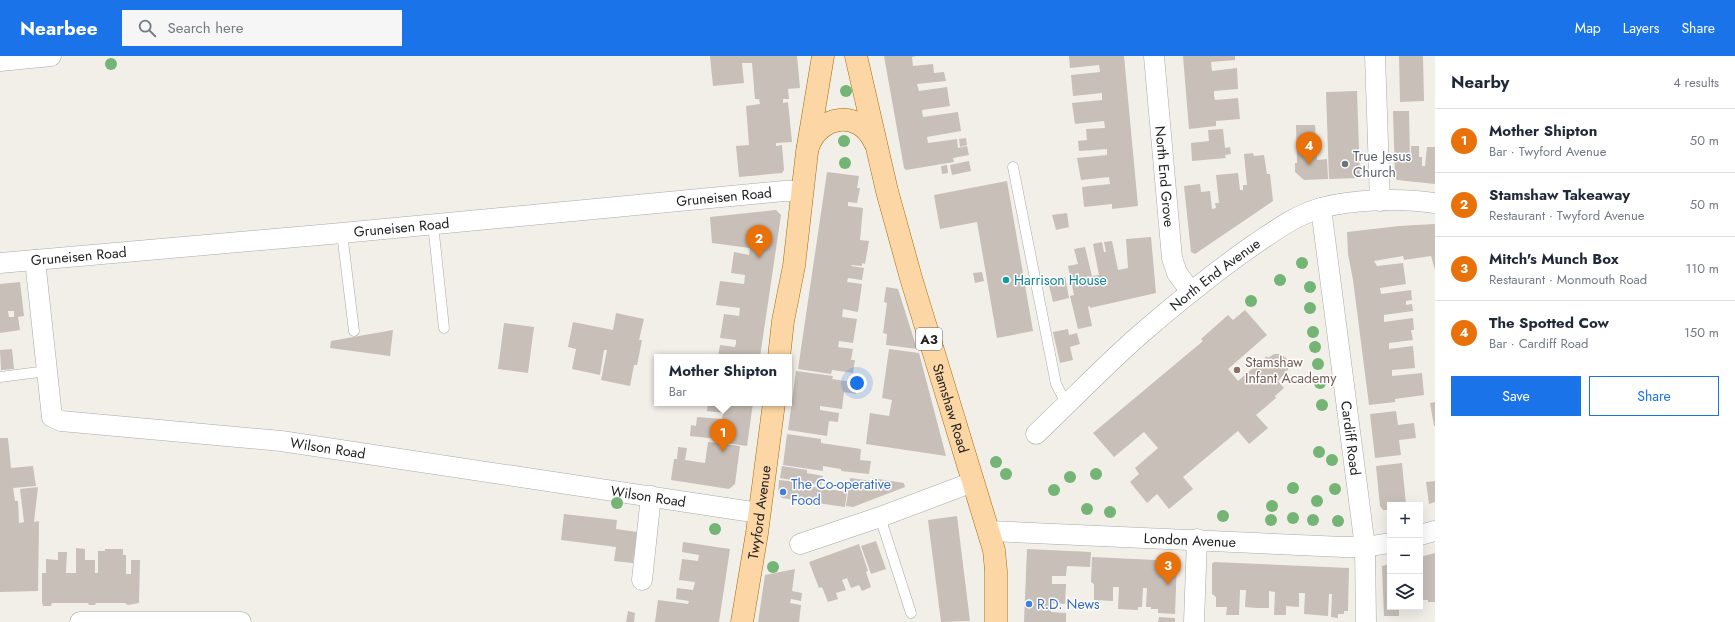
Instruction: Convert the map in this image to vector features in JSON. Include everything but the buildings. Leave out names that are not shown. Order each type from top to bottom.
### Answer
[{"type":"main road","name":"A3","points":[[779,354],[783,322],[794,266],[807,152],[823,56]]},
{"type":"main road","name":"Stamshaw Road","points":[[856,56],[875,144],[911,278],[994,550],[996,571],[996,622]]},
{"type":"main road","name":"A3","points":[[807,152],[810,143],[820,130],[833,122],[840,120],[852,120],[864,126],[875,144]]},
{"type":"main road","name":"Twyford Avenue","points":[[742,622],[774,406]]},
{"type":"street","points":[[0,61],[51,56]]},
{"type":"street","name":"North End Grove","points":[[1154,56],[1172,258],[1177,273],[1191,292]]},
{"type":"street","points":[[1375,56],[1380,201]]},
{"type":"street","name":"Gruneisen Road","points":[[0,263],[342,233],[784,191],[802,191]]},
{"type":"street","name":"North End Avenue","points":[[1036,434],[1067,406],[1142,332],[1191,292],[1244,252],[1294,219],[1321,208],[1343,204],[1415,200],[1435,203]]},
{"type":"street","name":"Cardiff Road","points":[[1321,208],[1364,547],[1366,622]]},
{"type":"street","name":"Wilson Road","points":[[35,260],[52,417],[61,421],[281,441],[759,513]]},
{"type":"street","points":[[800,544],[880,517],[973,482]]},
{"type":"street","points":[[642,580],[651,496]]},
{"type":"street","name":"London Avenue","points":[[989,531],[1364,547],[1387,543]]},
{"type":"street","points":[[1423,534],[1435,531]]},
{"type":"street","points":[[1194,622],[1197,539]]},
{"type":"street","points":[[80,622],[241,622]]},
{"type":"lane","points":[[1013,167],[1056,384],[1067,406]]},
{"type":"lane","points":[[433,224],[444,328]]},
{"type":"lane","points":[[342,233],[354,331]]},
{"type":"lane","points":[[0,377],[47,371]]},
{"type":"lane","points":[[880,517],[911,613]]},
{"type":"place","name":"True Jesus Church","points":[[1345,164]]},
{"type":"place","name":"The Spotted Cow","points":[[1309,165]]},
{"type":"place","name":"Stamshaw Takeaway","points":[[759,258]]},
{"type":"place","name":"Harrison House","points":[[1006,280]]},
{"type":"place","name":"Stamshaw Infant Academy","points":[[1237,370]]},
{"type":"place","name":"Mother Shipton","points":[[723,452]]},
{"type":"place","name":"The Co-operative Food","points":[[783,492]]},
{"type":"place","name":"Mitch's Munch Box","points":[[1168,585]]},
{"type":"place","name":"R.D. News","points":[[1029,604]]}]
